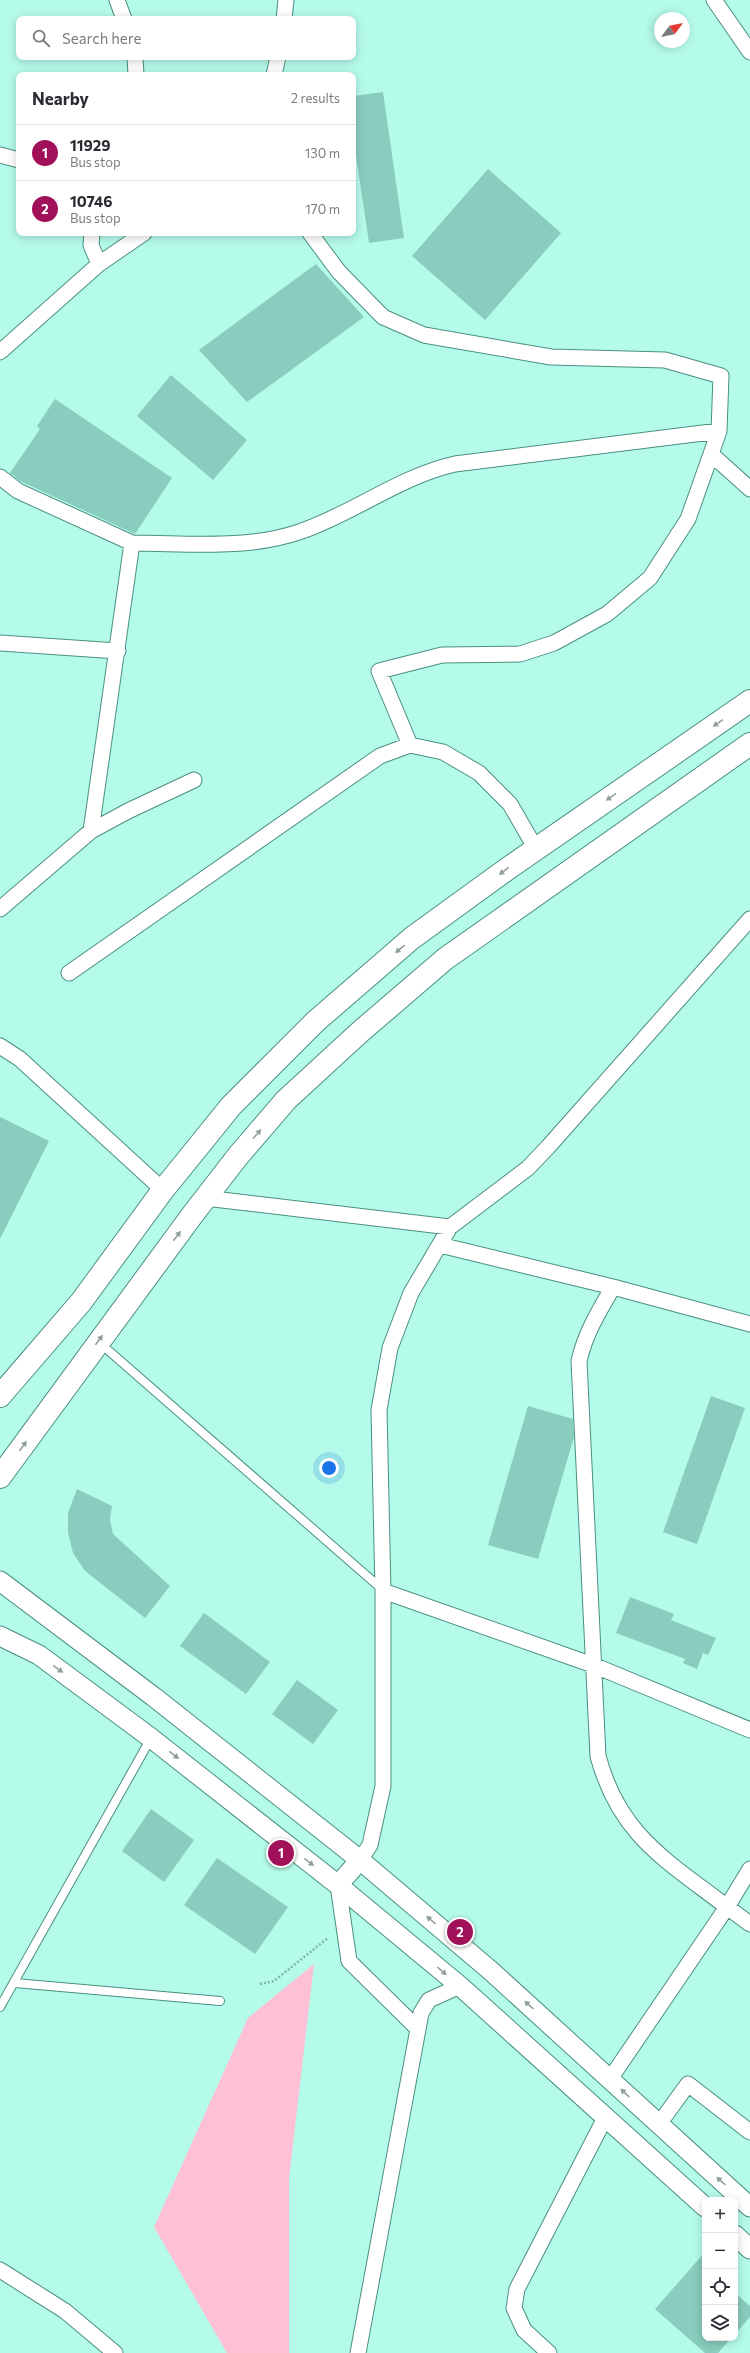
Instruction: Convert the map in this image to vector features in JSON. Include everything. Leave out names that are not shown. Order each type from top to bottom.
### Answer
[{"type":"main road","points":[[0,1396],[81,1302],[163,1190],[231,1106],[316,1021],[412,938],[536,849],[750,701]]},
{"type":"main road","points":[[0,1477],[110,1324],[205,1198],[238,1156],[286,1100],[360,1032],[445,959],[750,744]]},
{"type":"street","points":[[117,0],[123,16]]},
{"type":"street","points":[[284,16],[286,0]]},
{"type":"street","points":[[714,0],[750,52]]},
{"type":"street","points":[[135,60],[136,72]]},
{"type":"street","points":[[275,72],[277,60]]},
{"type":"street","points":[[0,155],[16,159]]},
{"type":"street","points":[[92,236],[91,245],[99,264]]},
{"type":"street","points":[[0,352],[99,264],[140,236]]},
{"type":"street","points":[[312,236],[339,272],[383,317],[424,335],[551,357],[665,360],[721,376],[719,430],[688,520],[650,578],[607,614],[554,643],[520,654],[442,655],[379,671],[410,746]]},
{"type":"street","points":[[0,477],[18,491],[132,543],[240,544],[270,540],[300,532],[413,476],[435,468],[455,464],[719,430]]},
{"type":"street","points":[[711,454],[750,489]]},
{"type":"street","points":[[91,832],[118,651],[132,543]]},
{"type":"street","points":[[0,643],[118,651]]},
{"type":"street","points":[[69,973],[380,756],[410,746],[442,752],[479,773],[510,804],[536,849]]},
{"type":"street","points":[[0,909],[91,832],[128,811],[194,780]]},
{"type":"street","points":[[418,2029],[349,1961],[338,1885],[360,1860],[370,1845],[383,1786],[383,1591],[379,1410],[390,1348],[411,1293],[450,1227],[528,1168],[750,919]]},
{"type":"street","points":[[0,1046],[20,1059],[163,1190]]},
{"type":"street","points":[[205,1198],[450,1227]]},
{"type":"street","points":[[440,1245],[613,1287],[750,1324]]},
{"type":"street","points":[[613,1287],[587,1334],[579,1361],[598,1756],[607,1786],[618,1808],[632,1828],[652,1849],[750,1924]]},
{"type":"street","points":[[0,1581],[154,1697],[360,1860],[491,1971],[750,2207]]},
{"type":"street","points":[[383,1591],[593,1665],[750,1730]]},
{"type":"street","points":[[0,1636],[40,1655],[151,1738],[338,1885],[460,1986],[606,2116],[702,2204]]},
{"type":"street","points":[[0,1644],[40,1655]]},
{"type":"street","points":[[610,2078],[727,1907],[750,1868]]},
{"type":"street","points":[[358,2353],[421,2013],[429,2000],[460,1986]]},
{"type":"street","points":[[659,2124],[688,2084],[750,2132]]},
{"type":"street","points":[[549,2353],[524,2330],[514,2308],[517,2289],[606,2116]]},
{"type":"street","points":[[738,2238],[750,2249]]},
{"type":"street","points":[[0,2270],[65,2311],[115,2353]]},
{"type":"lane","points":[[109,1351],[383,1591]]},
{"type":"lane","points":[[0,2007],[15,1983],[151,1738]]},
{"type":"lane","points":[[15,1983],[220,2001]]},
{"type":"path","points":[[260,1984],[274,1981],[344,1925]]},
{"type":"shaded area","points":[[314,1964],[289,2179],[289,2353],[227,2353],[154,2227],[248,2018]]},
{"type":"building","points":[[383,92],[404,238],[369,243],[356,155],[356,96]]},
{"type":"building","points":[[488,169],[561,233],[485,320],[412,256]]},
{"type":"building","points":[[316,264],[364,317],[247,402],[199,350]]},
{"type":"building","points":[[171,375],[247,440],[213,480],[137,416]]},
{"type":"building","points":[[55,399],[172,478],[135,534],[20,481],[10,473],[40,429],[37,426]]},
{"type":"building","points":[[0,1117],[49,1141],[0,1239]]},
{"type":"building","points":[[711,1396],[745,1408],[697,1544],[663,1532]]},
{"type":"building","points":[[528,1406],[573,1419],[574,1437],[538,1559],[488,1545]]},
{"type":"building","points":[[77,1489],[112,1506],[110,1520],[113,1534],[170,1586],[145,1618],[85,1571],[73,1553],[68,1532],[68,1513]]},
{"type":"building","points":[[630,1597],[674,1614],[671,1620],[716,1638],[708,1655],[703,1653],[697,1669],[683,1663],[685,1659],[616,1633]]},
{"type":"building","points":[[204,1613],[270,1662],[246,1694],[180,1646]]},
{"type":"building","points":[[297,1680],[338,1710],[313,1744],[272,1714]]},
{"type":"building","points":[[151,1809],[194,1840],[164,1882],[122,1851]]},
{"type":"building","points":[[217,1858],[288,1907],[255,1954],[184,1905]]},
{"type":"building","points":[[702,2255],[702,2341],[728,2341],[718,2353],[705,2353],[655,2309]]},
{"type":"building","points":[[738,2296],[750,2306],[750,2317],[738,2331]]},
{"type":"place","name":"11929","points":[[281,1853]]},
{"type":"place","name":"10746","points":[[460,1932]]}]
